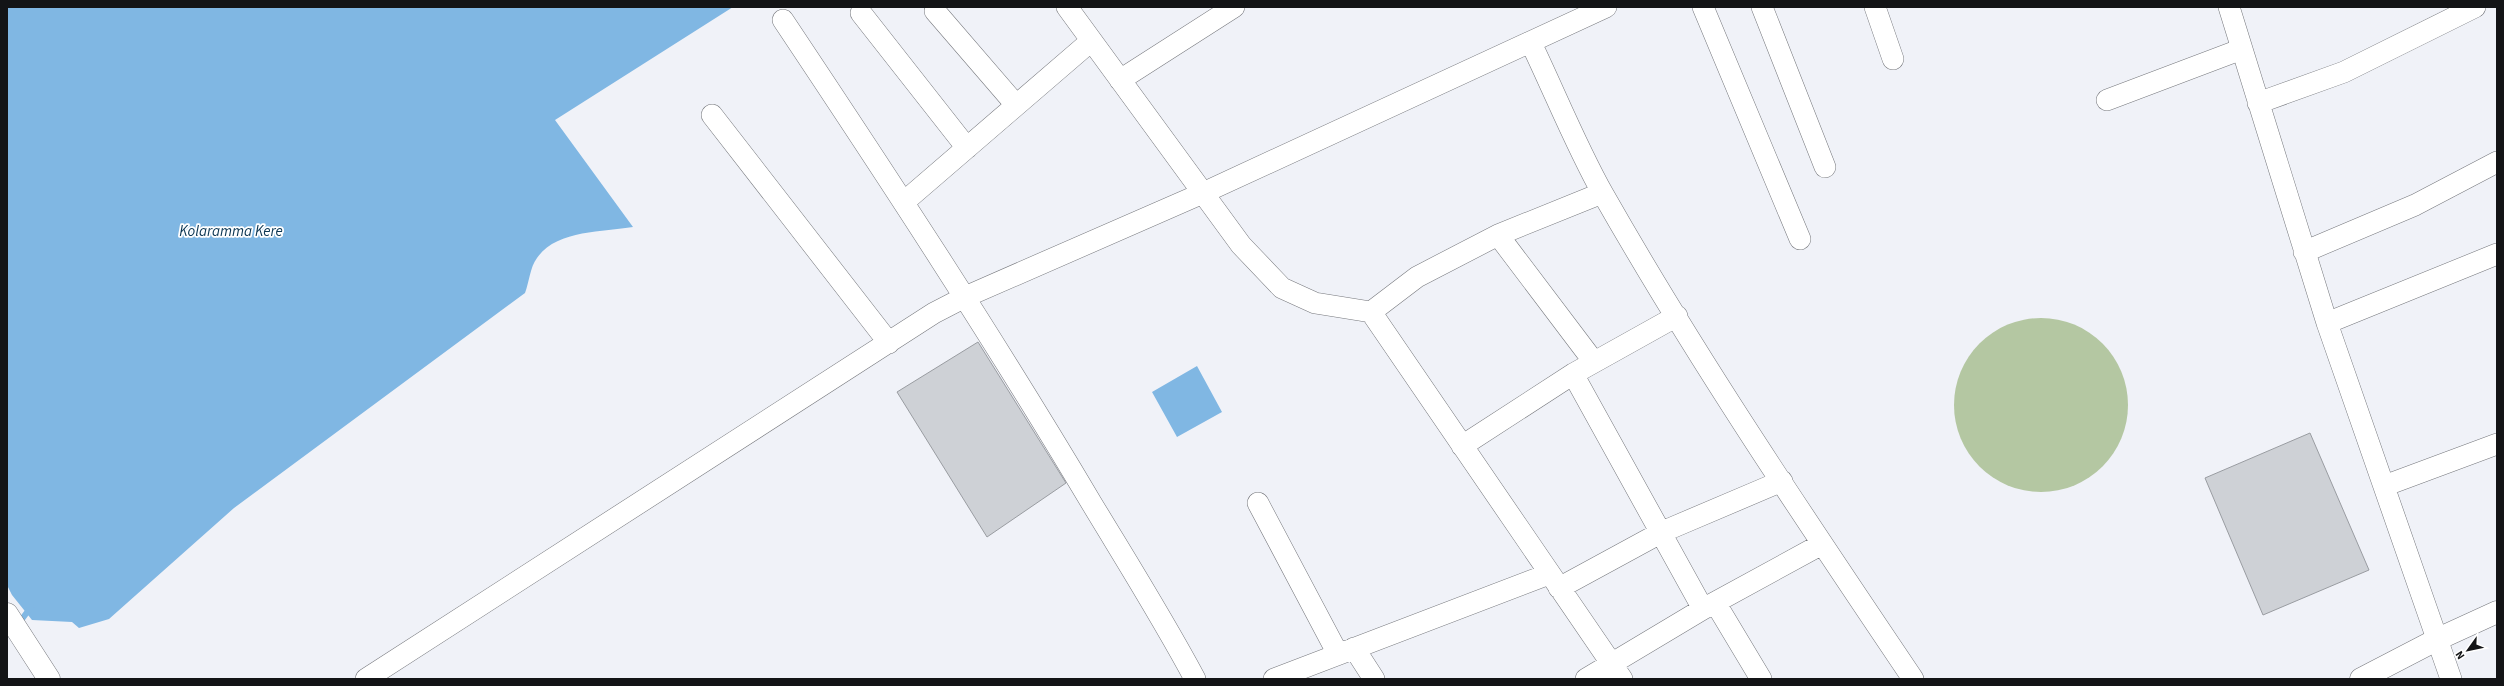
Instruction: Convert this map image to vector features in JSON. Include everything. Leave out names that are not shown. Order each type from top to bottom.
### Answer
[{"type":"main road","points":[[2361,679],[2438,639],[2497,612]]},
{"type":"main road","points":[[7,614],[46,675]]},
{"type":"street","points":[[1120,80],[1234,7]]},
{"type":"street","points":[[366,679],[889,343],[965,297],[1203,193],[1606,7]]},
{"type":"street","points":[[1703,7],[1800,239]]},
{"type":"street","points":[[1762,7],[1825,166]]},
{"type":"street","points":[[1875,7],[1893,59]]},
{"type":"street","points":[[2229,7],[2327,323],[2451,679]]},
{"type":"street","points":[[2258,103],[2344,72],[2475,7]]},
{"type":"street","points":[[1073,9],[1091,41],[1241,245],[1282,288],[1315,303],[1371,312],[1417,277],[1498,235],[1602,192]]},
{"type":"street","points":[[935,12],[1016,105]]},
{"type":"street","points":[[861,13],[967,148]]},
{"type":"street","points":[[783,20],[965,297],[1073,471],[1169,632],[1195,679]]},
{"type":"street","points":[[904,202],[1091,41]]},
{"type":"street","points":[[1530,43],[1602,192],[1744,429],[1782,481],[1822,544],[1913,679]]},
{"type":"street","points":[[2107,100],[2242,49]]},
{"type":"street","points":[[712,115],[889,343]]},
{"type":"street","points":[[2304,252],[2414,205],[2497,162]]},
{"type":"street","points":[[1498,235],[1594,362]]},
{"type":"street","points":[[2327,323],[2497,254]]},
{"type":"street","points":[[1371,312],[1617,672]]},
{"type":"street","points":[[1462,446],[1573,374],[1677,316]]},
{"type":"street","points":[[1573,374],[1662,532],[1710,606],[1761,679]]},
{"type":"street","points":[[2384,486],[2497,444]]},
{"type":"street","points":[[1274,679],[1346,651],[1554,581],[1662,532],[1782,481]]},
{"type":"street","points":[[1258,503],[1346,651],[1374,679]]},
{"type":"street","points":[[1586,679],[1617,672],[1710,606],[1822,544]]},
{"type":"green space","points":[[2050,318],[2074,324],[2090,332],[2103,343],[2114,356],[2122,372],[2127,388],[2127,422],[2122,438],[2114,454],[2103,467],[2090,478],[2066,489],[2050,492],[2032,492],[2016,489],[1992,478],[1979,467],[1968,454],[1960,438],[1955,422],[1954,396],[1957,380],[1968,356],[1979,343],[1992,332],[2008,324],[2024,319]]},
{"type":"water","name":"Kolaramma Kere","points":[[9,7],[733,7],[555,120],[633,227],[568,237],[545,249],[537,258],[531,270],[525,293],[234,508],[109,619],[79,628],[72,622],[32,620],[12,595],[7,585],[7,9]]},
{"type":"water","points":[[1197,366],[1222,412],[1177,437],[1152,392]]},
{"type":"building","points":[[978,342],[1066,483],[987,537],[897,392]]},
{"type":"building","points":[[2310,433],[2369,570],[2263,615],[2205,478]]},
{"type":"waterway","points":[[19,623],[31,607]]}]
